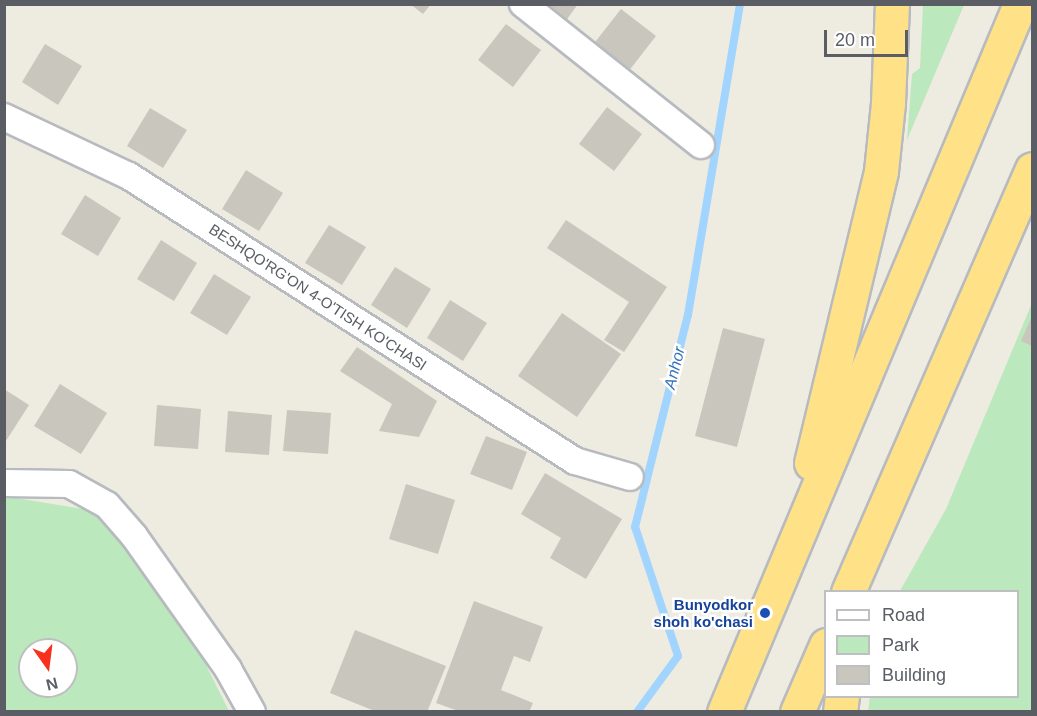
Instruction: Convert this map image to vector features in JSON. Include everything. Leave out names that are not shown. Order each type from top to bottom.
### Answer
[{"type":"highway","points":[[799,533],[808,476],[881,171],[888,103],[892,4]]},
{"type":"highway","points":[[724,711],[1020,4]]},
{"type":"highway","points":[[852,587],[1032,169]]},
{"type":"highway","points":[[797,711],[824,647]]},
{"type":"street","points":[[523,4],[701,144]]},
{"type":"street","name":"BESHQO'RG'ON 4-O'TISH KO'CHASI","points":[[4,117],[129,176],[575,461],[630,477]]},
{"type":"street","points":[[4,483],[69,484],[107,505],[134,536],[228,669],[252,711]]},
{"type":"green space","points":[[923,5],[964,5],[907,140],[912,74],[920,68]]},
{"type":"green space","points":[[1032,303],[1032,711],[868,712],[870,698],[1019,698],[1019,590],[901,590],[946,509]]},
{"type":"green space","points":[[4,496],[95,511],[186,625],[229,711],[5,711]]},
{"type":"building","points":[[410,4],[431,4],[423,14]]},
{"type":"building","points":[[542,4],[578,4],[565,22]]},
{"type":"building","points":[[621,9],[656,36],[628,72],[592,46]]},
{"type":"building","points":[[506,24],[541,50],[513,87],[478,60]]},
{"type":"building","points":[[45,44],[82,66],[58,105],[22,82]]},
{"type":"building","points":[[607,107],[642,134],[614,171],[579,144]]},
{"type":"building","points":[[150,108],[187,130],[163,168],[127,146]]},
{"type":"building","points":[[246,170],[283,193],[259,231],[222,209]]},
{"type":"building","points":[[85,195],[121,218],[98,256],[61,234]]},
{"type":"building","points":[[566,220],[667,287],[624,352],[604,340],[629,302],[547,248]]},
{"type":"building","points":[[329,225],[366,247],[342,285],[305,263]]},
{"type":"building","points":[[161,240],[197,263],[174,301],[137,279]]},
{"type":"building","points":[[395,267],[431,289],[407,328],[371,305]]},
{"type":"building","points":[[214,274],[251,297],[227,335],[190,313]]},
{"type":"building","points":[[450,300],[487,323],[463,361],[427,338]]},
{"type":"building","points":[[562,313],[621,354],[577,417],[518,376]]},
{"type":"building","points":[[1032,316],[1032,346],[1021,341]]},
{"type":"building","points":[[723,328],[765,339],[737,447],[695,436]]},
{"type":"building","points":[[357,347],[437,401],[419,437],[379,431],[392,404],[340,371]]},
{"type":"building","points":[[60,384],[107,413],[81,454],[34,426]]},
{"type":"building","points":[[4,389],[29,405],[4,444]]},
{"type":"building","points":[[157,405],[201,409],[198,449],[154,446]]},
{"type":"building","points":[[287,410],[331,413],[328,454],[283,451]]},
{"type":"building","points":[[228,411],[272,415],[269,455],[225,452]]},
{"type":"building","points":[[486,436],[527,452],[512,490],[470,474]]},
{"type":"building","points":[[545,473],[622,519],[586,579],[550,558],[561,538],[521,514]]},
{"type":"building","points":[[406,484],[455,500],[438,554],[389,539]]},
{"type":"building","points":[[474,601],[543,627],[530,662],[514,656],[501,690],[533,703],[529,712],[461,712],[436,703]]},
{"type":"building","points":[[355,630],[446,666],[427,712],[377,712],[330,693]]},
{"type":"waterway","name":"Anhor","points":[[637,712],[678,656],[635,527],[688,315],[740,4]]},
{"type":"place","name":"Bunyodkor shoh ko'chasi","points":[[765,613]]}]
